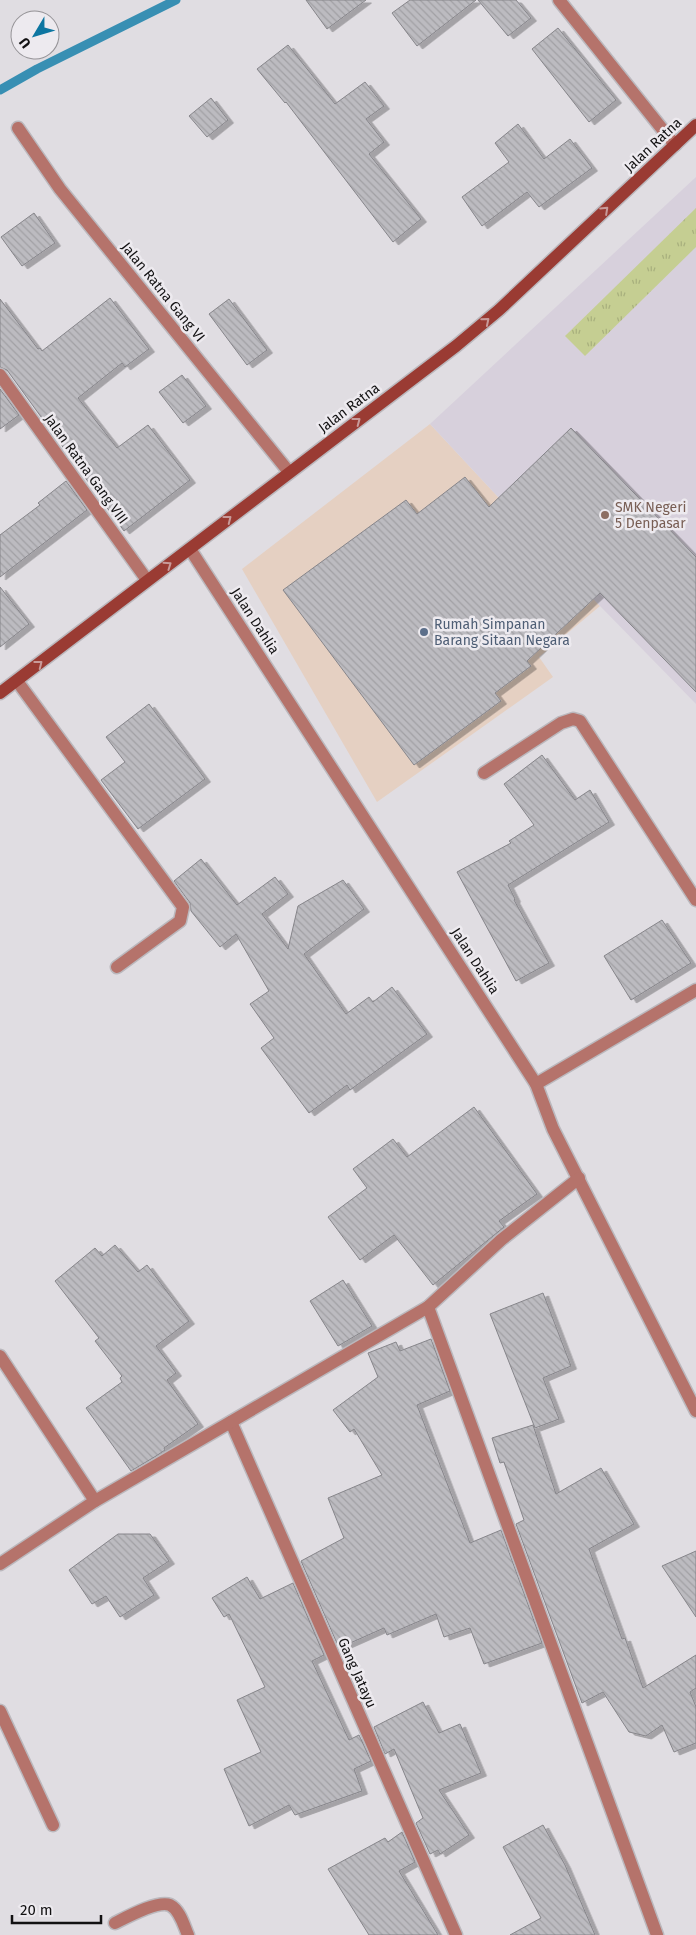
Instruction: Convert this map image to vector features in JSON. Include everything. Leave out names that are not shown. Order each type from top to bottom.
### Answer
[{"type":"street","points":[[559,0],[675,145]]},
{"type":"street","name":"Jalan Ratna","points":[[0,692],[17,682],[147,580],[190,550],[289,472],[456,346],[499,310],[696,125]]},
{"type":"street","name":"Jalan Ratna Gang VI","points":[[18,128],[60,189],[289,472]]},
{"type":"street","name":"Jalan Ratna Gang VIII","points":[[0,375],[147,580]]},
{"type":"street","name":"Jalan Dahlia","points":[[190,550],[536,1084],[553,1129],[696,1412]]},
{"type":"street","points":[[17,682],[183,907],[180,921],[117,968]]},
{"type":"street","points":[[484,772],[561,723],[573,719],[580,721],[696,900]]},
{"type":"street","points":[[536,1084],[696,990]]},
{"type":"street","points":[[0,1564],[95,1501],[428,1307],[501,1240],[579,1178]]},
{"type":"street","points":[[428,1307],[657,1935]]},
{"type":"street","points":[[0,1356],[95,1501]]},
{"type":"street","name":"Gang Jatayu","points":[[231,1422],[456,1935]]},
{"type":"street","points":[[0,1711],[52,1824]]},
{"type":"street","points":[[115,1922],[160,1904],[171,1906],[178,1912],[188,1935]]},
{"type":"shaded area","name":"SMK Negeri 5 Denpasar","points":[[696,177],[696,704],[600,606],[430,424]]},
{"type":"shaded area","name":"Rumah Simpanan Barang Sitaan Negara","points":[[430,424],[600,606],[539,657],[553,677],[377,802],[242,569]]},
{"type":"green space","points":[[696,208],[696,247],[585,356],[565,336]]},
{"type":"building","points":[[306,0],[366,0],[327,29]]},
{"type":"building","points":[[410,0],[476,0],[417,46],[392,13]]},
{"type":"building","points":[[478,0],[516,0],[531,18],[508,36]]},
{"type":"building","points":[[558,28],[616,100],[589,122],[532,49]]},
{"type":"building","points":[[288,45],[335,104],[365,82],[384,106],[366,119],[384,142],[369,154],[421,219],[393,242],[286,102],[257,69]]},
{"type":"building","points":[[211,98],[228,120],[207,137],[189,116]]},
{"type":"building","points":[[518,124],[544,159],[570,139],[592,168],[539,207],[527,192],[482,226],[462,197],[509,162],[495,143]]},
{"type":"building","points":[[34,213],[55,243],[22,266],[1,237]]},
{"type":"building","points":[[110,298],[149,349],[125,367],[122,363],[78,398],[117,448],[148,425],[190,480],[124,531],[7,370],[0,367],[0,299],[38,349],[40,348],[42,351]]},
{"type":"building","points":[[229,299],[267,350],[247,365],[209,314]]},
{"type":"building","points":[[182,375],[206,406],[183,423],[159,392]]},
{"type":"building","points":[[0,389],[19,415],[0,429]]},
{"type":"building","name":"Rumah Simpanan Barang Sitaan Negara","points":[[571,428],[696,557],[696,692],[600,593],[527,661],[531,666],[495,693],[501,701],[414,765],[283,590],[406,500],[417,514],[465,477],[489,507]]},
{"type":"building","points":[[66,481],[87,510],[0,577],[0,535],[40,505],[38,503]]},
{"type":"building","points":[[0,587],[29,624],[0,647]]},
{"type":"building","points":[[149,704],[205,779],[138,829],[101,780],[125,762],[106,737]]},
{"type":"building","points":[[542,755],[575,800],[590,790],[609,822],[508,885],[514,900],[549,963],[516,981],[457,872],[511,843],[509,841],[534,825],[504,784]]},
{"type":"building","points":[[201,859],[237,905],[275,877],[288,894],[262,914],[288,949],[298,906],[343,880],[364,909],[304,954],[346,1014],[369,997],[373,1002],[392,987],[427,1034],[350,1090],[347,1085],[309,1113],[261,1048],[274,1038],[250,1004],[269,991],[236,934],[220,947],[191,911],[190,903],[174,881]]},
{"type":"building","points":[[662,920],[691,963],[631,1000],[604,956]]},
{"type":"building","points":[[474,1107],[537,1194],[499,1221],[504,1227],[433,1285],[394,1235],[360,1260],[328,1217],[367,1188],[353,1169],[393,1139],[407,1157]]},
{"type":"building","points":[[115,1245],[138,1272],[147,1265],[189,1321],[156,1346],[176,1373],[167,1380],[198,1424],[164,1448],[165,1450],[131,1471],[86,1408],[122,1382],[120,1378],[122,1376],[95,1341],[99,1338],[55,1281],[95,1248],[102,1256]]},
{"type":"building","points":[[343,1280],[372,1326],[338,1346],[310,1301]]},
{"type":"building","points":[[543,1293],[571,1366],[543,1378],[559,1419],[535,1428],[490,1314]]},
{"type":"building","points":[[431,1339],[450,1391],[417,1405],[470,1543],[501,1530],[542,1643],[484,1664],[470,1628],[444,1637],[436,1614],[387,1635],[384,1628],[339,1648],[301,1561],[344,1538],[328,1498],[382,1475],[354,1429],[350,1432],[333,1410],[378,1377],[368,1353],[396,1342],[400,1351]]},
{"type":"building","points":[[533,1425],[556,1494],[601,1468],[634,1524],[589,1549],[622,1639],[625,1638],[643,1688],[696,1655],[696,1688],[690,1692],[696,1707],[696,1743],[674,1752],[662,1725],[646,1736],[629,1732],[603,1692],[582,1703],[516,1524],[524,1520],[504,1462],[500,1463],[492,1438]]},
{"type":"building","points":[[118,1534],[150,1534],[169,1561],[143,1578],[154,1595],[120,1617],[106,1596],[92,1604],[69,1570]]},
{"type":"building","points":[[696,1551],[696,1617],[662,1566]]},
{"type":"building","points":[[247,1577],[260,1599],[293,1583],[324,1655],[312,1661],[349,1740],[359,1735],[371,1761],[354,1769],[362,1791],[295,1815],[289,1805],[249,1826],[224,1769],[261,1752],[237,1700],[265,1687],[229,1614],[224,1617],[212,1598]]},
{"type":"building","points":[[423,1702],[439,1733],[460,1724],[481,1773],[439,1790],[469,1835],[440,1854],[438,1850],[430,1854],[416,1823],[423,1818],[394,1749],[385,1754],[374,1727]]},
{"type":"building","points":[[543,1825],[565,1865],[595,1935],[510,1935],[541,1918],[503,1847]]},
{"type":"building","points":[[402,1832],[415,1862],[399,1871],[438,1935],[369,1935],[328,1869],[385,1838],[388,1842]]},
{"type":"waterway","points":[[0,90],[37,69],[176,0]]},
{"type":"place","name":"SMK Negeri 5 Denpasar","points":[[605,515]]},
{"type":"place","name":"Rumah Simpanan Barang Sitaan Negara","points":[[424,632]]}]
